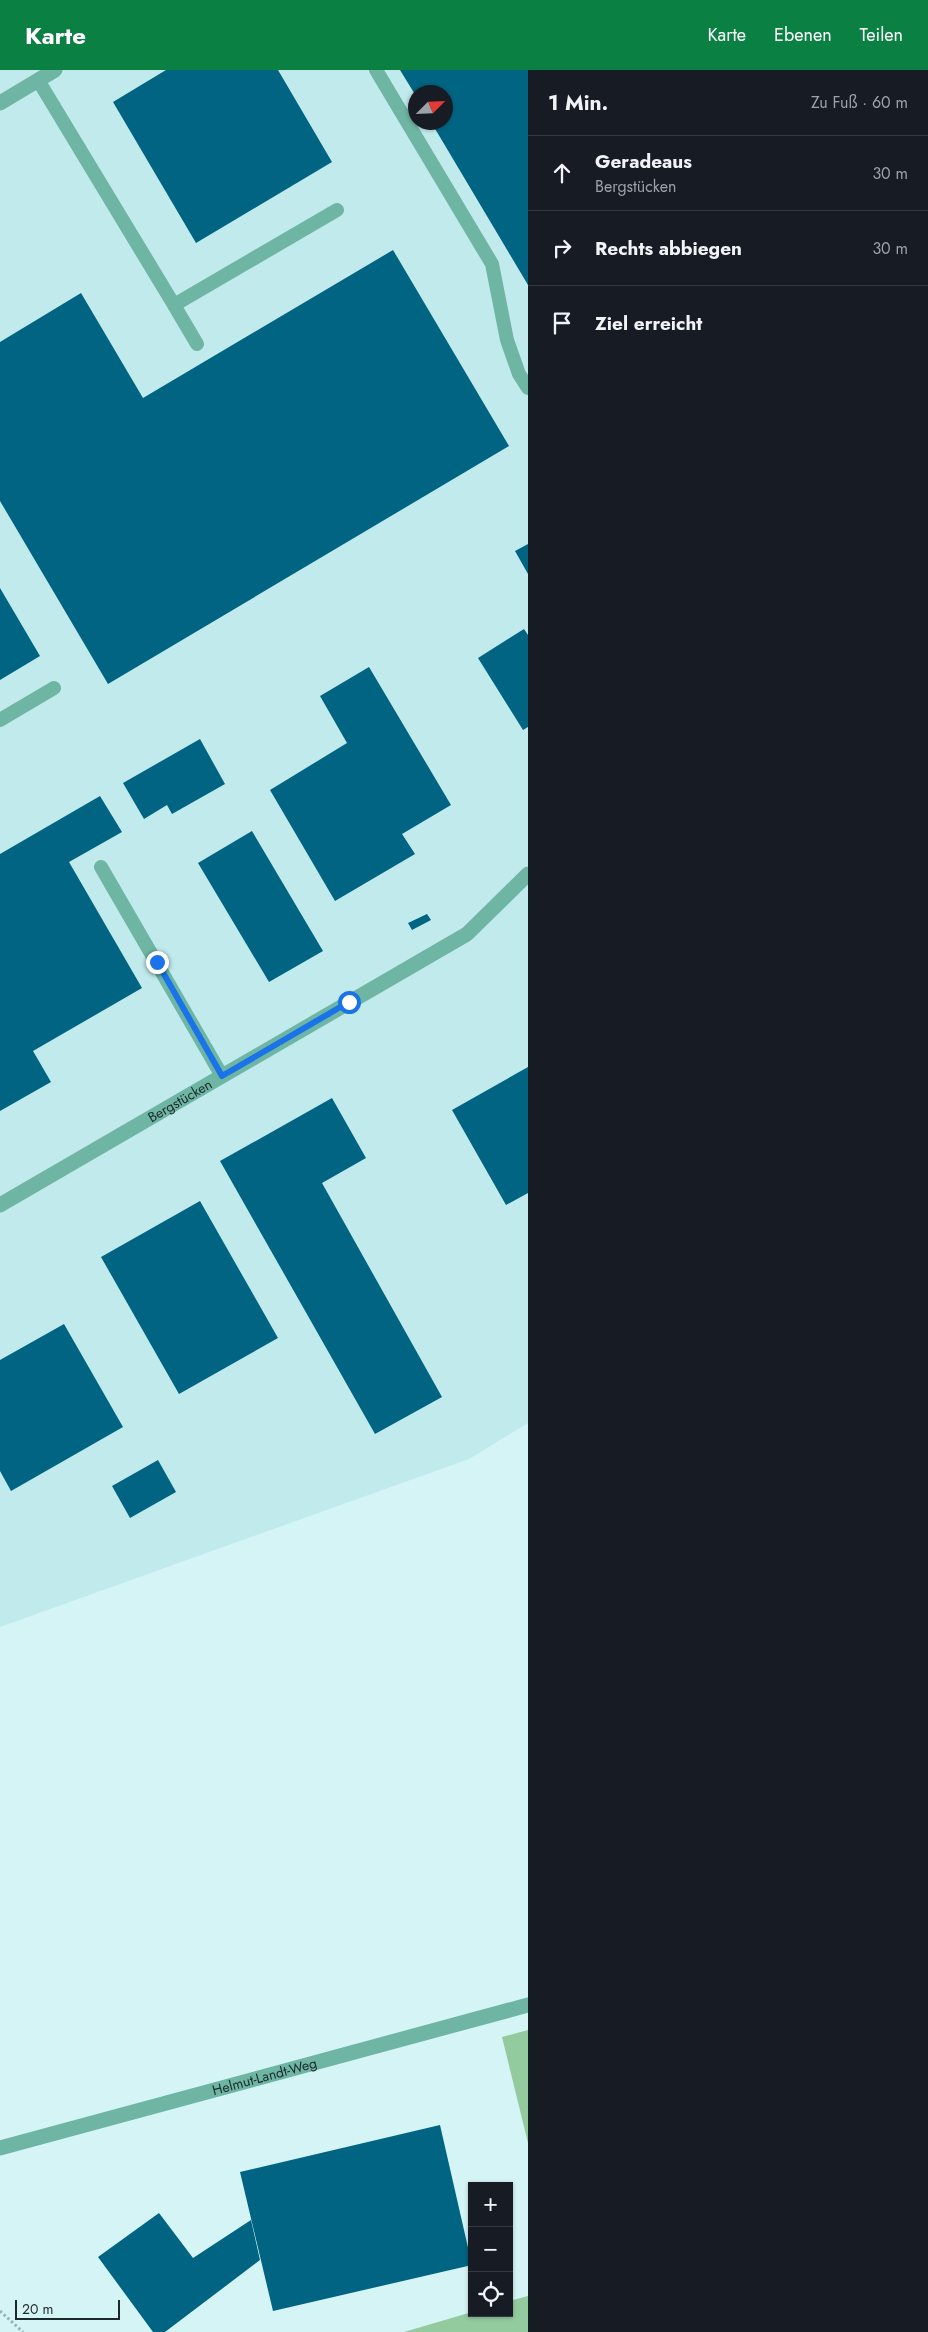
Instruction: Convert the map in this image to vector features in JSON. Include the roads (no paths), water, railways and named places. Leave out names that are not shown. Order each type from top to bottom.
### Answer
[{"type":"street","points":[[0,103],[55,70]]},
{"type":"street","name":"Bergstücken","points":[[0,1204],[467,934],[528,874]]},
{"type":"street","name":"Helmut-Landt-Weg","points":[[0,2148],[528,2005]]},
{"type":"lane","points":[[376,70],[492,264],[507,340],[519,374],[528,388]]},
{"type":"lane","points":[[38,80],[197,344]]},
{"type":"lane","points":[[174,305],[337,210]]},
{"type":"lane","points":[[0,720],[54,688]]},
{"type":"lane","points":[[102,867],[222,1076]]}]
